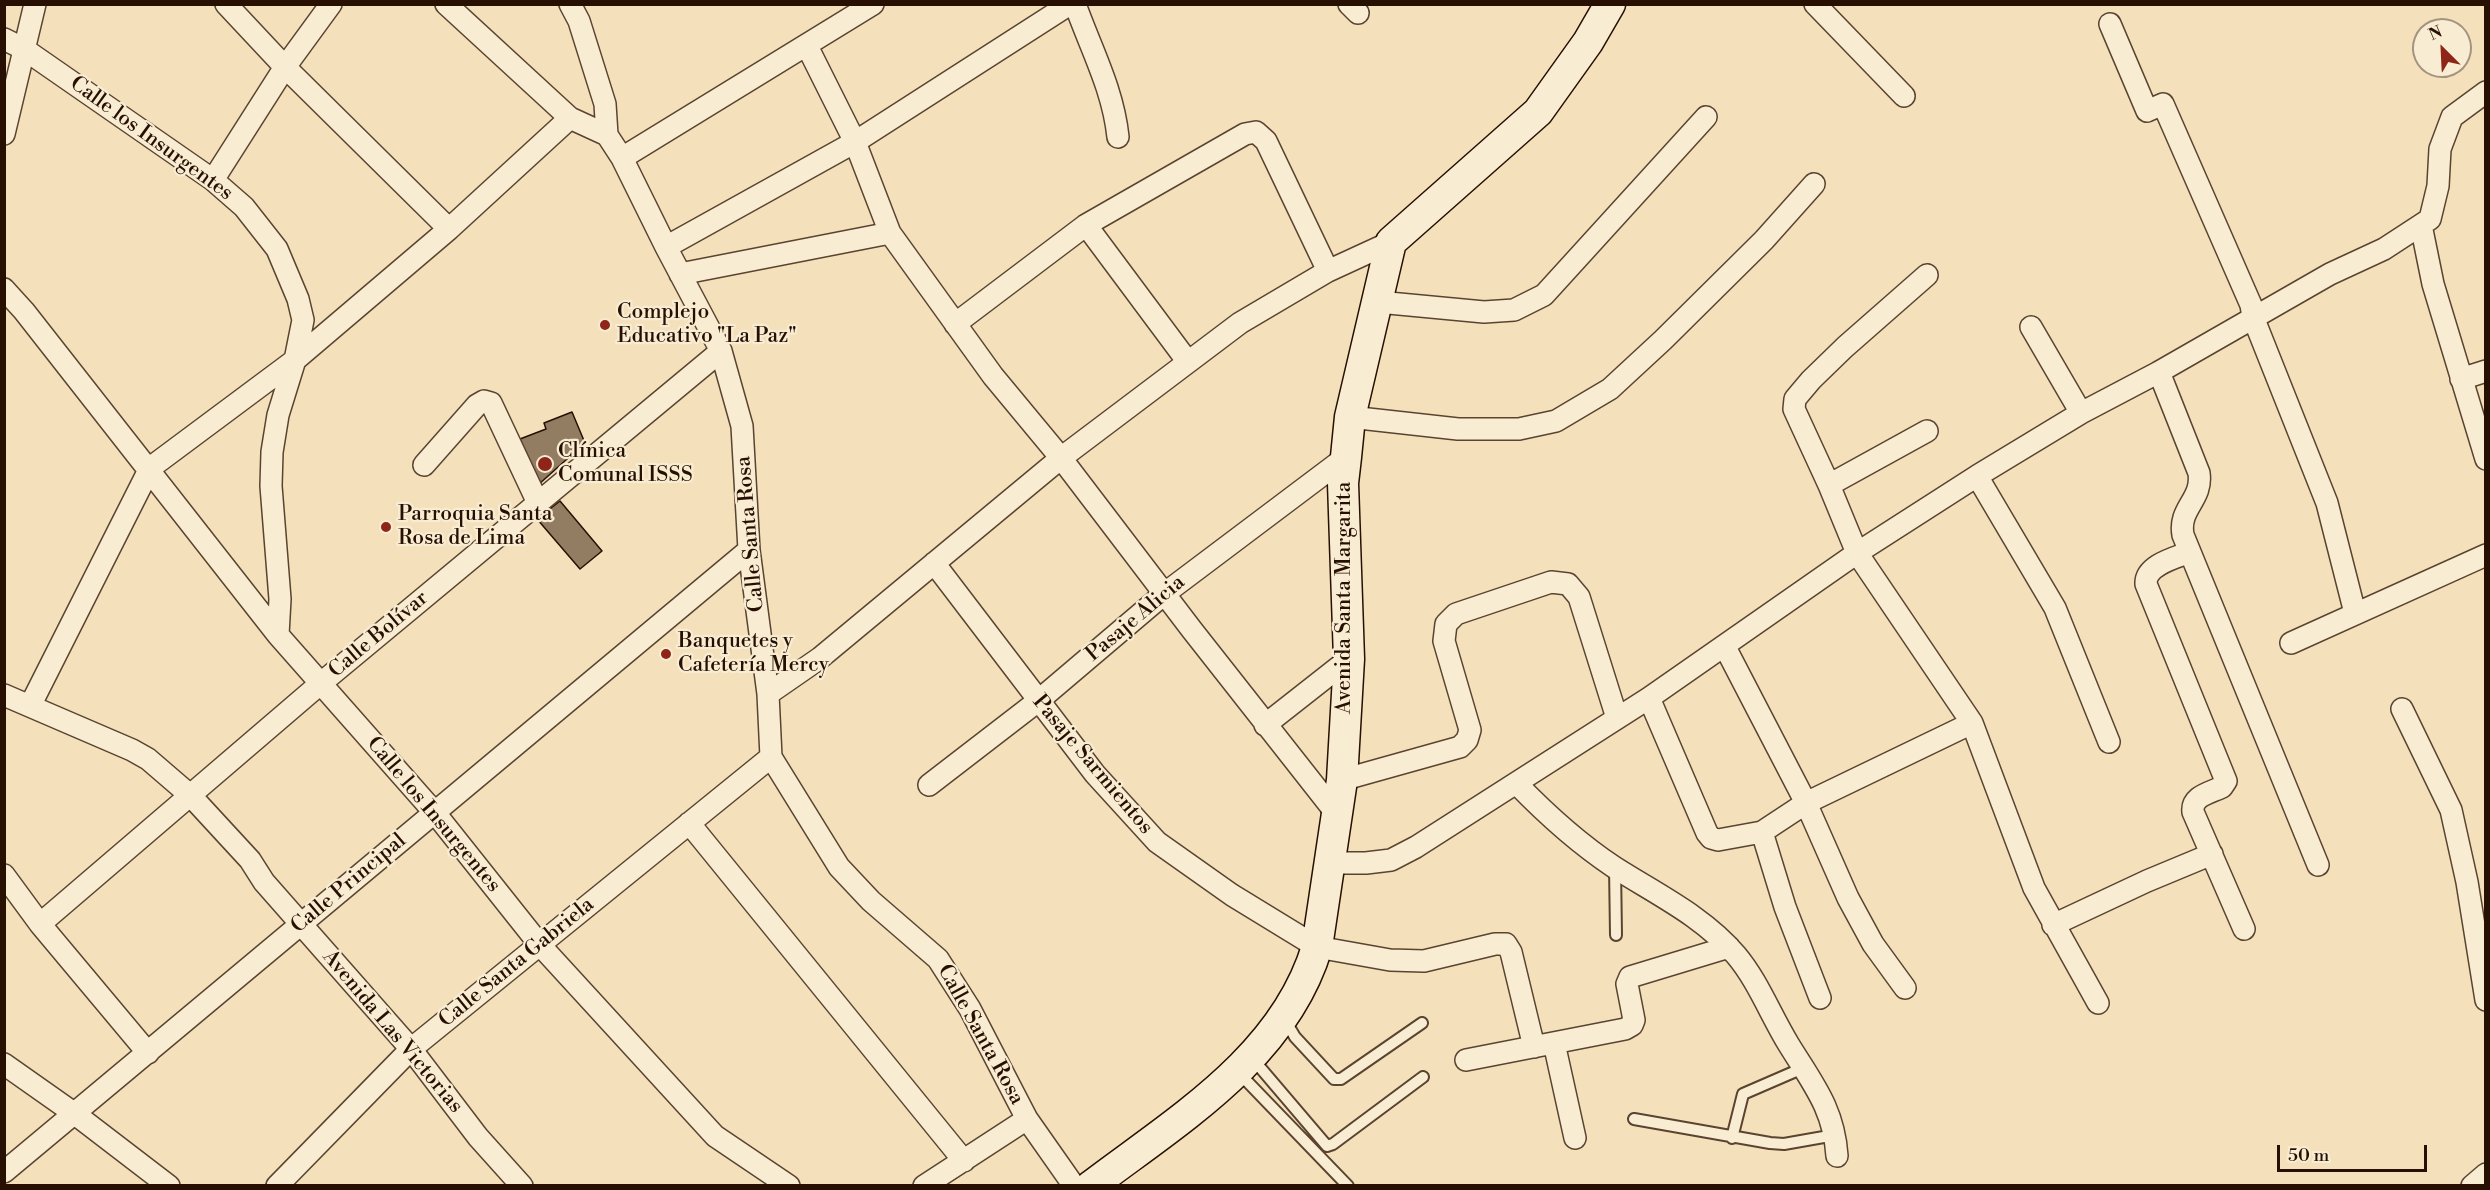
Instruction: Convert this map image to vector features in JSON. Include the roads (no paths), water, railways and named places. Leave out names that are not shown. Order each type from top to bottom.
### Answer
[{"type":"street","points":[[4,134],[35,4]]},
{"type":"street","points":[[226,4],[285,67],[450,229]]},
{"type":"street","points":[[213,180],[285,67],[331,4]]},
{"type":"street","points":[[446,4],[570,118],[607,135]]},
{"type":"street","points":[[570,4],[579,21],[604,104],[607,135]]},
{"type":"street","points":[[622,158],[873,4]]},
{"type":"street","points":[[666,247],[855,142],[1070,4]]},
{"type":"street","points":[[1075,4],[1109,89],[1116,115],[1118,137]]},
{"type":"street","points":[[768,694],[820,658],[1061,458],[1240,323],[1328,271],[1391,242],[1538,112],[1588,42],[1610,4]]},
{"type":"street","points":[[1815,4],[1904,96]]},
{"type":"street","points":[[2110,24],[2147,111],[2163,104],[2251,305],[2253,317],[2327,503],[2355,613]]},
{"type":"street","name":"Calle los Insurgentes","points":[[4,39],[24,49],[213,180],[244,207],[277,249],[298,299],[303,320],[295,360],[278,415],[272,452],[271,486],[280,599],[278,636],[435,813],[540,945],[715,1136],[789,1185]]},
{"type":"street","points":[[807,46],[855,142],[890,233],[993,375],[1061,458],[1265,725],[1336,813]]},
{"type":"street","points":[[1330,863],[1391,860],[1416,847],[1649,698],[1857,553],[1977,476],[2080,413],[2159,372],[2330,274],[2384,249],[2430,219],[2438,186],[2440,150],[2452,117],[2486,92]]},
{"type":"street","points":[[1378,302],[1484,312],[1514,310],[1544,295],[1706,117]]},
{"type":"street","points":[[30,706],[150,468],[295,360],[450,229],[570,118]]},
{"type":"street","points":[[955,324],[1086,225],[1245,134],[1256,132],[1266,141],[1328,271]]},
{"type":"street","name":"Calle Santa Rosa","points":[[607,135],[622,158],[721,351],[742,426],[749,550],[768,694],[771,757],[839,867],[871,901],[938,959],[970,1009],[1027,1119],[1074,1185]]},
{"type":"street","points":[[1350,417],[1458,429],[1519,429],[1556,421],[1610,389],[1656,347],[1764,240],[1814,184]]},
{"type":"street","points":[[1086,225],[1188,362]]},
{"type":"street","points":[[2421,225],[2433,284],[2486,459]]},
{"type":"street","points":[[680,274],[890,233]]},
{"type":"street","name":"Avenida Santa Margarita","points":[[1091,1185],[1245,1064],[1284,1019],[1310,971],[1317,947],[1342,780],[1348,658],[1343,483],[1350,417],[1391,242]]},
{"type":"street","points":[[1927,275],[1811,380],[1795,399],[1794,409],[1857,553],[1972,723],[2034,888],[2098,1003]]},
{"type":"street","points":[[4,290],[24,311],[150,468],[278,636]]},
{"type":"street","points":[[2031,327],[2080,413]]},
{"type":"street","name":"Calle Bolívar","points":[[40,924],[320,684],[721,351]]},
{"type":"street","points":[[2461,379],[2486,371]]},
{"type":"street","points":[[2159,372],[2199,473],[2201,486],[2193,502],[2183,514],[2181,525],[2318,865]]},
{"type":"street","points":[[424,465],[477,405],[484,401],[491,402],[538,503]]},
{"type":"street","points":[[1829,485],[1927,431]]},
{"type":"street","name":"Pasaje Alicia","points":[[929,785],[1038,701],[1164,594],[1346,458]]},
{"type":"street","points":[[1977,476],[2055,608],[2109,742]]},
{"type":"street","name":"Calle Principal","points":[[4,1172],[749,550]]},
{"type":"street","points":[[2190,552],[2150,570],[2145,579],[2226,781],[2222,788],[2195,799],[2192,805],[2244,929]]},
{"type":"street","points":[[2291,643],[2486,555]]},
{"type":"street","name":"Pasaje Sarmientos","points":[[934,563],[1095,774],[1157,842],[1232,894],[1317,947]]},
{"type":"street","points":[[1342,780],[1464,744],[1470,730],[1444,640],[1446,624],[1456,614],[1551,582],[1568,584],[1575,589],[1579,597],[1617,718]]},
{"type":"street","points":[[1725,646],[1806,803],[1848,898],[1873,944],[1905,988]]},
{"type":"street","points":[[1265,725],[1348,658]]},
{"type":"street","name":"Avenida Las Victorias","points":[[4,695],[132,750],[153,763],[191,796],[250,860],[264,882],[411,1049],[477,1137],[522,1185]]},
{"type":"street","points":[[1649,698],[1711,838],[1718,840],[1762,832],[1806,803],[1972,723]]},
{"type":"street","points":[[2402,710],[2451,810],[2467,882],[2486,1000]]},
{"type":"street","name":"Calle Santa Gabriela","points":[[277,1185],[411,1049],[771,757]]},
{"type":"street","points":[[1517,784],[1570,835],[1616,867],[1668,898],[1729,947],[1751,976],[1825,1104],[1835,1135],[1837,1156]]},
{"type":"street","points":[[689,823],[964,1161]]},
{"type":"street","points":[[1762,832],[1788,916],[1820,998]]},
{"type":"street","points":[[2054,925],[2146,881],[2212,854]]},
{"type":"street","points":[[4,875],[40,924],[148,1053]]},
{"type":"street","points":[[1317,947],[1390,960],[1424,961],[1495,944],[1506,944],[1511,952],[1575,1138]]},
{"type":"street","points":[[1466,1060],[1629,1028],[1634,1020],[1627,984],[1630,977],[1729,947]]},
{"type":"street","points":[[4,1064],[169,1185]]},
{"type":"street","points":[[924,1185],[1027,1119]]},
{"type":"street","points":[[2472,1185],[2486,1174]]},
{"type":"lane","points":[[1616,867],[1616,935]]},
{"type":"lane","points":[[1284,1019],[1295,1037],[1337,1080],[1422,1023]]},
{"type":"lane","points":[[1245,1064],[1260,1070],[1327,1146],[1333,1144],[1423,1077]]},
{"type":"lane","points":[[1245,1064],[1348,1185]]},
{"type":"lane","points":[[1732,1138],[1743,1094],[1803,1068]]},
{"type":"lane","points":[[1634,1119],[1732,1138],[1784,1144],[1835,1135]]},
{"type":"place","name":"Complejo Educativo \"La Paz\"","points":[[605,325]]},
{"type":"place","name":"Clínica Comunal ISSS","points":[[545,464]]},
{"type":"place","name":"Parroquia Santa Rosa de Lima","points":[[386,527]]},
{"type":"place","name":"Banquetes y Cafetería Mercy","points":[[666,654]]}]
